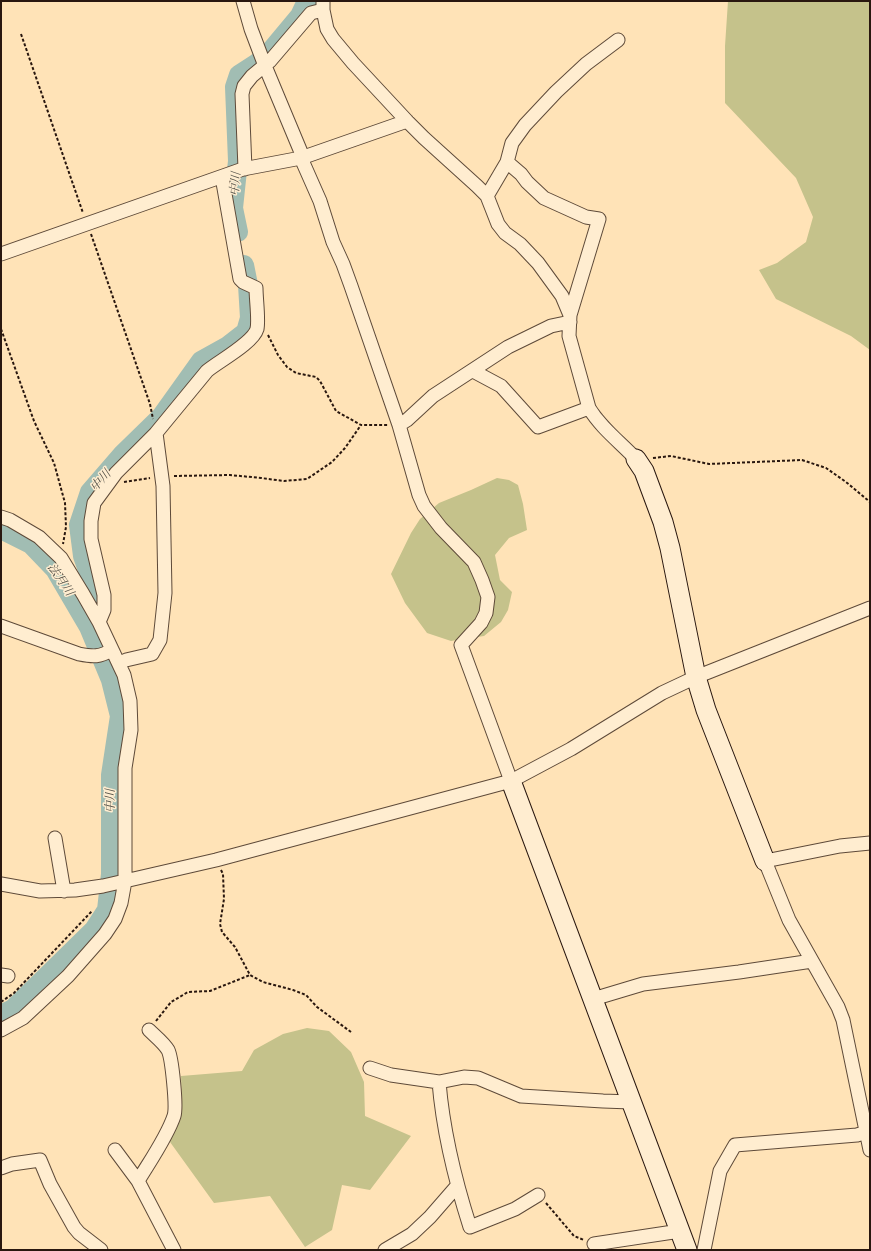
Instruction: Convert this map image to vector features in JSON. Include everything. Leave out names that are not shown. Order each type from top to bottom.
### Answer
[{"type":"street","points":[[243,1],[251,29],[320,201],[333,242],[348,279],[399,425],[419,495],[424,506],[441,528],[474,562],[482,580],[488,597],[486,613],[480,623],[461,645],[592,1000],[687,1250]]},
{"type":"street","points":[[100,624],[104,610],[104,595],[91,539],[91,521],[94,503],[116,473],[156,432],[207,371],[217,362],[249,342],[255,334],[257,327],[256,288],[240,279],[235,172],[242,94],[244,86],[252,76],[270,61],[311,13],[323,5],[327,29],[333,40],[407,121],[487,196],[498,224],[505,233],[520,244],[538,263],[562,296],[570,318]]},
{"type":"street","points":[[487,196],[506,162],[512,143],[525,125],[556,92],[586,64],[618,40]]},
{"type":"street","points":[[1,254],[235,172],[302,158],[407,121]]},
{"type":"street","points":[[506,162],[521,174],[527,182],[544,198],[586,218],[599,219],[570,318],[569,336],[589,408],[606,430],[636,459],[644,471],[663,522],[670,548],[696,677],[706,710],[789,920],[831,992],[843,1020],[865,1097],[870,1150]]},
{"type":"street","points":[[399,425],[407,420],[433,396],[508,347],[570,318]]},
{"type":"street","points":[[473,371],[501,386],[538,427],[589,408]]},
{"type":"street","points":[[126,660],[152,654],[160,640],[165,593],[163,486],[156,432]]},
{"type":"street","points":[[1,517],[10,520],[39,537],[61,558],[100,624],[105,653],[124,675],[130,701],[131,730],[125,768],[121,903],[115,919],[105,934],[68,976],[23,1018],[1,1030]]},
{"type":"street","points":[[1,884],[40,891],[64,891],[103,886],[216,860],[511,781],[571,748],[662,693],[696,677],[870,608]]},
{"type":"street","points":[[100,624],[111,632],[122,648],[135,690],[130,709]]},
{"type":"street","points":[[1,626],[79,654],[92,657],[105,653]]},
{"type":"street","points":[[56,838],[64,891]]},
{"type":"street","points":[[765,860],[840,846],[870,843]]},
{"type":"street","points":[[592,1000],[643,984],[812,961]]},
{"type":"street","points":[[138,1181],[164,1137],[174,1115],[175,1104],[171,1057],[167,1048],[149,1030]]},
{"type":"street","points":[[370,1068],[391,1075],[439,1082],[464,1077],[478,1078],[521,1096],[631,1102]]},
{"type":"street","points":[[439,1082],[445,1129],[457,1186],[470,1227],[515,1208],[538,1195]]},
{"type":"street","points":[[704,1250],[720,1171],[735,1144],[856,1135],[868,1132]]},
{"type":"street","points":[[115,1150],[138,1181],[174,1250]]},
{"type":"street","points":[[1,1168],[12,1164],[40,1160],[50,1184],[74,1227],[79,1233],[101,1250]]},
{"type":"street","points":[[385,1250],[412,1234],[430,1218],[457,1186]]},
{"type":"street","points":[[594,1244],[680,1231]]},
{"type":"path","points":[[1,329],[34,420],[54,463],[65,503],[66,527],[61,558]]},
{"type":"path","points":[[267,332],[278,355],[287,367],[296,373],[316,377],[320,381],[336,411],[361,425],[399,425]]},
{"type":"path","points":[[104,488],[119,482],[161,476],[230,475],[284,481],[308,479],[332,462],[345,448],[361,425]]},
{"type":"path","points":[[636,459],[671,456],[709,464],[802,460],[826,468],[870,502]]},
{"type":"path","points":[[216,860],[223,874],[224,899],[220,924],[222,932],[235,947],[250,975],[262,982],[294,990],[306,995],[316,1007],[351,1032]]},
{"type":"path","points":[[1,1002],[14,994],[92,911]]},
{"type":"path","points":[[149,1030],[172,1002],[188,992],[210,991],[250,975]]},
{"type":"path","points":[[538,1195],[574,1236],[594,1244]]},
{"type":"shaded area","points":[[728,1],[870,1],[870,350],[851,336],[776,299],[759,270],[777,263],[806,242],[813,217],[796,178],[725,103],[725,46]]},
{"type":"shaded area","points":[[497,478],[509,480],[518,485],[527,530],[509,538],[495,555],[500,580],[512,592],[508,610],[501,622],[484,636],[451,641],[427,633],[405,603],[391,574],[411,533],[420,519],[439,503]]},
{"type":"shaded area","points":[[307,1028],[329,1031],[351,1052],[364,1082],[365,1116],[411,1136],[370,1190],[342,1185],[332,1230],[305,1247],[270,1196],[214,1203],[170,1142],[182,1110],[181,1076],[242,1071],[254,1050],[283,1034]]},
{"type":"waterway","name":"中川","points":[[238,232],[233,208],[238,161],[235,87],[239,75],[256,64],[270,52],[300,16],[307,1]]},
{"type":"waterway","name":"中川","points":[[89,627],[97,595],[83,556],[79,525],[90,492],[122,455],[161,417],[201,361],[228,346],[246,332],[250,318],[248,285],[244,265]]},
{"type":"waterway","name":"中川","points":[[1,529],[31,544],[55,569],[89,627],[111,680],[120,716],[111,775],[111,874],[107,910],[94,930],[13,1009],[1,1015]]},
{"type":"water label","name":"法月川","points":[[60,580]]}]
